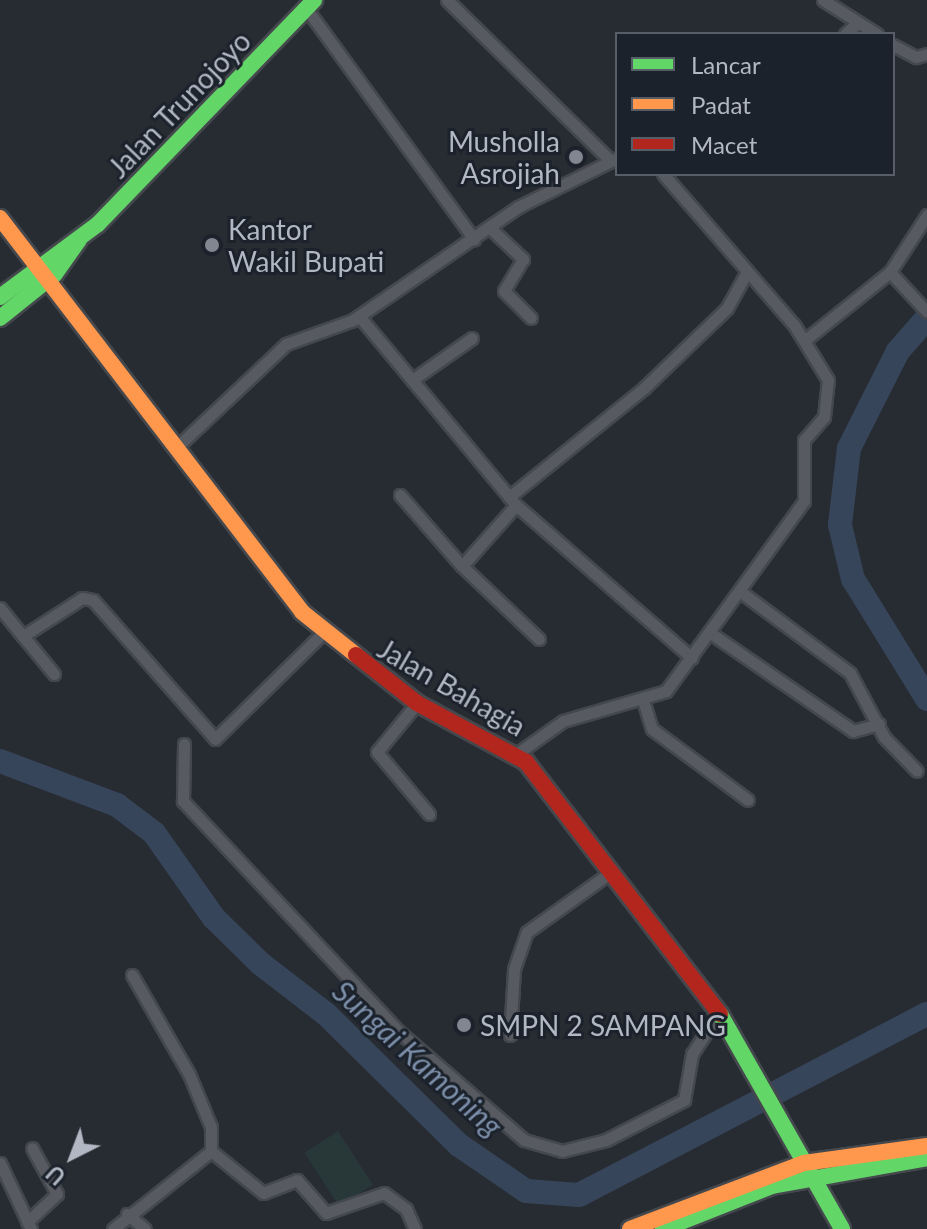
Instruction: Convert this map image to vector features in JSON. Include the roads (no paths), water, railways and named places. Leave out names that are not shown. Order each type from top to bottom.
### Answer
[{"type":"main road","name":"Jalan Trunojoyo","points":[[44,272],[310,4]]},
{"type":"main road","name":"Jalan Bahagia","points":[[0,218],[323,633],[417,703],[518,753],[607,875],[718,1014],[739,1045],[842,1229]]},
{"type":"main road","points":[[0,297],[44,272]]},
{"type":"main road","points":[[0,318],[44,272]]},
{"type":"main road","points":[[630,1229],[808,1169],[927,1146]]},
{"type":"main road","points":[[663,1229],[808,1169],[927,1158]]},
{"type":"street","points":[[177,447],[286,344],[356,318],[562,181],[614,159],[447,0]]},
{"type":"street","points":[[823,0],[855,25],[872,32]]},
{"type":"street","points":[[310,4],[474,239]]},
{"type":"street","points":[[847,32],[855,25]]},
{"type":"street","points":[[895,46],[926,58]]},
{"type":"street","points":[[518,753],[563,721],[666,691],[741,592],[804,501],[804,440],[824,417],[829,389],[805,340],[745,275],[665,176]]},
{"type":"street","points":[[805,340],[890,272],[927,215]]},
{"type":"street","points":[[489,227],[523,259],[504,291],[531,318]]},
{"type":"street","points":[[890,272],[927,312]]},
{"type":"street","points":[[462,566],[512,501],[644,388],[727,308],[745,275]]},
{"type":"street","points":[[356,318],[512,501],[692,658]]},
{"type":"street","points":[[412,380],[472,338]]},
{"type":"street","points":[[400,495],[462,566],[539,639]]},
{"type":"street","points":[[741,592],[842,666],[879,724],[917,771]]},
{"type":"street","points":[[23,636],[82,598],[93,600],[215,739],[323,633]]},
{"type":"street","points":[[0,608],[54,674]]},
{"type":"street","points":[[709,632],[853,731],[879,724]]},
{"type":"street","points":[[643,700],[652,729],[748,800]]},
{"type":"street","points":[[417,703],[377,752],[429,814]]},
{"type":"street","points":[[184,744],[183,801],[397,1030],[524,1140],[562,1151],[606,1140],[684,1100],[692,1054],[718,1014]]},
{"type":"street","points":[[510,1035],[514,969],[527,932],[607,875]]},
{"type":"street","points":[[132,975],[199,1098],[211,1151],[263,1193],[297,1180],[326,1213],[384,1193],[406,1209],[415,1229]]},
{"type":"street","points":[[0,1163],[29,1225],[57,1194],[32,1148]]},
{"type":"street","points":[[113,1229],[127,1214],[211,1151]]},
{"type":"street","points":[[127,1214],[145,1229]]},
{"type":"waterway","name":"Sungai Kamoning","points":[[927,318],[898,351],[849,448],[840,525],[853,579],[927,699]]},
{"type":"waterway","name":"Sungai Kamoning","points":[[0,761],[117,805],[154,833],[214,918],[261,964],[326,1014],[459,1145],[526,1191],[579,1195],[927,1014]]},
{"type":"place","name":"Musholla Asrojiah","points":[[576,157]]},
{"type":"place","name":"Kantor Wakil Bupati","points":[[212,245]]},
{"type":"place","name":"SMPN 2 SAMPANG","points":[[464,1025]]}]
